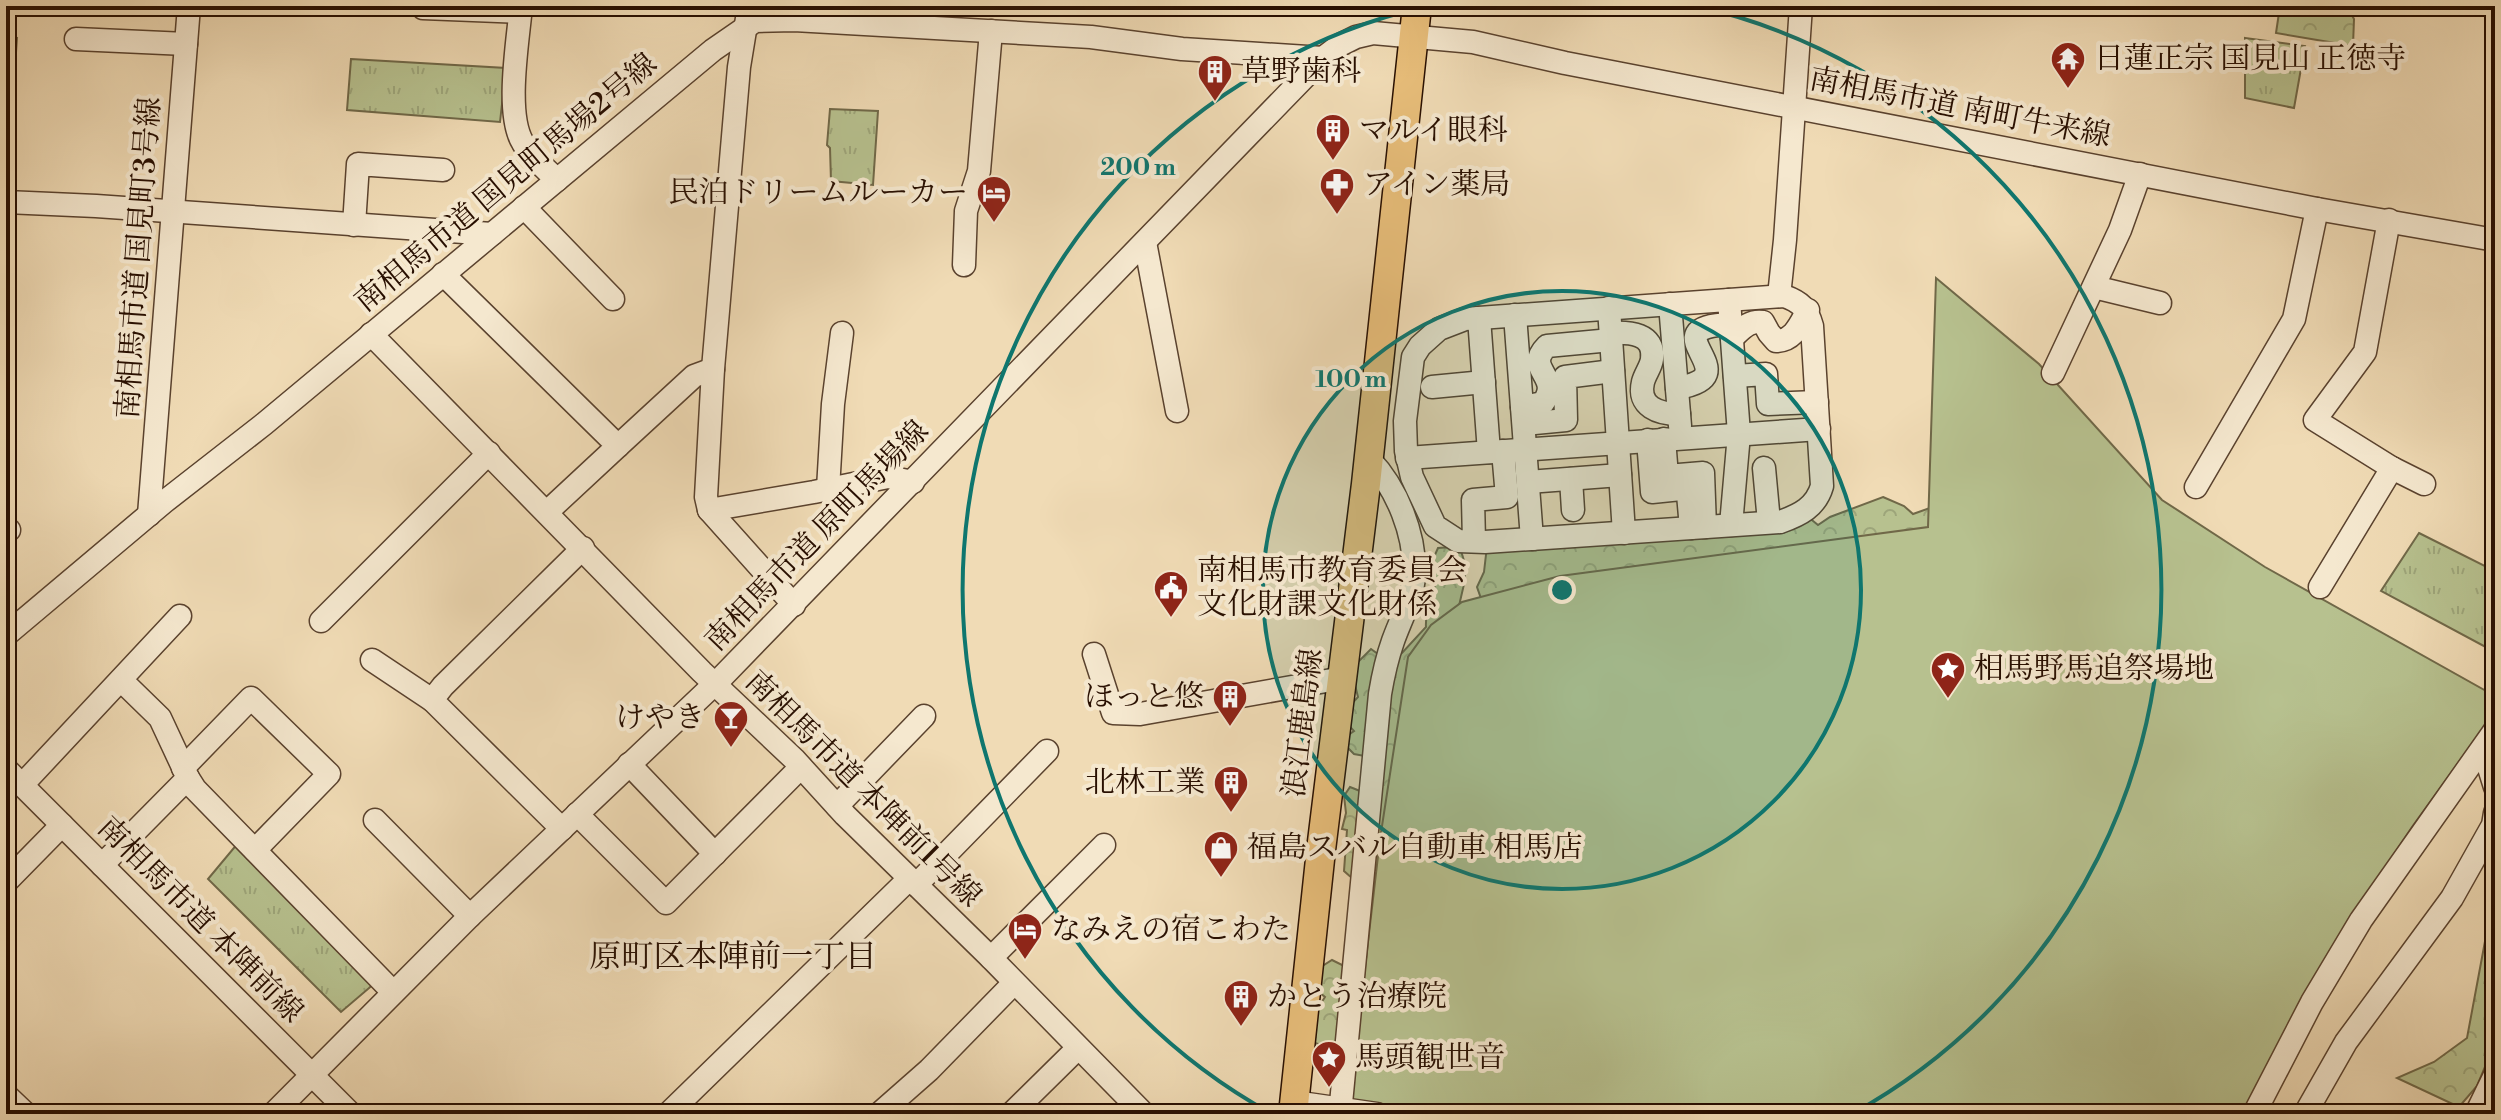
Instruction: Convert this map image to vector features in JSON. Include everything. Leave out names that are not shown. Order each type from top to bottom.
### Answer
[{"type":"main road","name":"浪江鹿島線","points":[[1293,1108],[1369,459],[1417,6]]},
{"type":"street","name":"南相馬市道 国見町3号線","points":[[149,515],[189,6]]},
{"type":"street","points":[[1779,296],[1801,6]]},
{"type":"street","points":[[423,8],[520,9],[513,102],[516,127],[530,154],[557,180]]},
{"type":"street","points":[[748,16],[739,67],[713,369],[706,497],[709,510],[794,605]]},
{"type":"street","name":"南相馬市道 国見町馬場2号線","points":[[6,635],[713,50],[748,16],[764,20],[794,20],[898,16],[991,31],[1091,37],[1182,49],[1323,58]]},
{"type":"street","points":[[964,265],[966,211],[979,171],[991,31]]},
{"type":"street","name":"南相馬市道 原町馬場線","points":[[273,1114],[470,916],[794,605],[1323,58],[1356,37],[1373,33],[1414,36]]},
{"type":"street","name":"南相馬市道 南町牛来線","points":[[1414,36],[1473,42],[2317,209],[2495,240]]},
{"type":"street","points":[[76,39],[186,44]]},
{"type":"street","points":[[354,225],[358,164],[443,170]]},
{"type":"street","points":[[2053,373],[2130,206],[2140,174]]},
{"type":"street","points":[[6,202],[492,234]]},
{"type":"street","points":[[524,207],[613,299]]},
{"type":"street","points":[[2196,487],[2294,319],[2317,209]]},
{"type":"street","points":[[2389,220],[2365,352],[2315,420],[2392,468],[2424,484]]},
{"type":"street","points":[[1145,242],[1177,411]]},
{"type":"street","points":[[443,274],[618,446]]},
{"type":"street","points":[[2094,287],[2160,303]]},
{"type":"street","points":[[1779,296],[1797,301],[1808,310],[1812,326],[1822,486],[1809,509],[1798,516],[1769,522],[1532,539],[1458,541],[1435,526],[1412,477],[1407,458],[1405,421],[1413,357],[1439,329],[1465,319],[1779,296]]},
{"type":"street","points":[[1729,300],[1739,434],[1731,525]]},
{"type":"street","points":[[1670,304],[1679,414],[1664,439],[1652,492],[1681,489],[1688,494],[1698,528]]},
{"type":"street","points":[[1609,308],[1624,533]]},
{"type":"street","points":[[1677,388],[1703,380],[1707,371],[1707,363],[1696,342],[1699,329],[1706,325],[1731,331],[1757,321],[1763,322],[1776,341],[1787,340],[1808,310]]},
{"type":"street","points":[[1515,315],[1523,416]]},
{"type":"street","points":[[1474,541],[1473,500],[1507,497],[1506,451],[1484,382],[1479,318]]},
{"type":"street","points":[[1506,451],[1523,416],[1543,403],[1550,392],[1539,367],[1541,352],[1547,346],[1628,332],[1640,335],[1652,349],[1652,359],[1642,384],[1644,400],[1657,412],[1679,414]]},
{"type":"street","points":[[828,489],[833,404],[842,333]]},
{"type":"street","name":"南相馬市道 本陣前1号線","points":[[371,334],[1144,1114]]},
{"type":"street","points":[[547,512],[694,376],[713,369]]},
{"type":"street","points":[[1523,416],[1566,420],[1565,377],[1613,371]]},
{"type":"street","points":[[1735,376],[1766,374],[1768,404],[1817,402]]},
{"type":"street","points":[[1432,387],[1484,382]]},
{"type":"street","points":[[1407,458],[1819,429]]},
{"type":"street","points":[[1506,451],[1528,482],[1532,539]]},
{"type":"street","points":[[321,621],[489,453]]},
{"type":"street","points":[[1340,1111],[1380,694],[1385,667],[1414,578],[1410,537],[1402,512],[1386,479],[1369,459]]},
{"type":"street","points":[[2320,587],[2392,468]]},
{"type":"street","points":[[1528,482],[1620,475]]},
{"type":"street","points":[[709,510],[888,477],[913,482]]},
{"type":"street","points":[[1769,522],[1771,478]]},
{"type":"street","points":[[1571,479],[1573,510]]},
{"type":"street","points":[[432,700],[583,548]]},
{"type":"street","points":[[14,776],[121,680],[180,616]]},
{"type":"street","points":[[1094,654],[1113,713],[1140,714],[1343,678]]},
{"type":"street","points":[[372,660],[432,700],[666,903],[801,767]]},
{"type":"street","points":[[121,680],[160,718],[195,789],[393,992]]},
{"type":"street","points":[[102,865],[251,698],[329,774],[255,850]]},
{"type":"street","points":[[837,806],[924,716]]},
{"type":"street","points":[[2489,740],[2495,787]]},
{"type":"street","points":[[2254,1114],[2312,1002],[2361,920],[2489,740]]},
{"type":"street","points":[[668,1114],[1047,751]]},
{"type":"street","points":[[629,764],[715,854]]},
{"type":"street","name":"南相馬市道 本陣前線","points":[[14,776],[351,1114]]},
{"type":"street","points":[[2305,1114],[2346,1042],[2452,898],[2493,825],[2495,813]]},
{"type":"street","points":[[375,820],[470,916]]},
{"type":"street","points":[[6,882],[62,825]]},
{"type":"street","points":[[991,958],[1104,845]]},
{"type":"street","points":[[879,1114],[929,1070],[1014,983]]},
{"type":"street","points":[[1011,1114],[1078,1048]]},
{"type":"street","points":[[2476,1114],[2495,1075]]},
{"type":"street","points":[[6,1095],[26,1114]]},
{"type":"street","points":[[1293,1108],[1377,1114]]},
{"type":"green space","points":[[2280,6],[2347,6],[2354,19],[2353,46],[2276,33]]},
{"type":"green space","points":[[6,37],[17,38],[10,138],[6,138]]},
{"type":"green space","points":[[2245,38],[2305,46],[2294,108],[2245,98]]},
{"type":"green space","points":[[351,59],[506,68],[500,122],[347,110]]},
{"type":"green space","points":[[830,109],[878,111],[873,185],[831,181],[830,148],[827,145]]},
{"type":"green space","name":"相馬野馬追祭場地","points":[[1936,278],[2039,364],[2162,500],[2265,567],[2495,696],[2492,716],[2412,827],[2331,949],[2244,1114],[1348,1114],[1380,839],[1408,657],[1431,625],[1462,602],[1560,576],[1928,527]]},
{"type":"green space","points":[[1883,497],[1904,506],[1913,514],[1941,504],[2007,518],[1484,607],[1477,587],[1484,572],[1487,546],[1807,516],[1818,525],[1830,517]]},
{"type":"green space","points":[[2419,533],[2495,571],[2495,652],[2381,591]]},
{"type":"green space","points":[[1452,547],[1461,551],[1465,580],[1374,971],[1335,1099],[1331,1083],[1337,1069],[1339,1035],[1332,1048],[1308,1041],[1316,1011],[1325,997],[1313,987],[1316,970],[1332,960],[1346,967],[1368,968],[1374,932],[1366,926],[1366,912],[1376,907],[1382,870],[1374,870],[1365,756],[1354,754],[1345,745],[1344,738],[1354,731],[1343,719],[1358,697],[1351,669],[1371,649],[1394,658],[1426,627],[1435,584],[1430,566],[1438,548]]},
{"type":"green space","points":[[1350,787],[1360,791],[1353,879],[1344,871],[1347,830],[1342,829],[1346,813],[1344,796]]},
{"type":"green space","points":[[238,843],[375,983],[341,1012],[208,879]]},
{"type":"green space","points":[[2495,922],[2495,1043],[2477,1086],[2459,1107],[2397,1078],[2434,1062],[2467,1038],[2486,936]]},
{"type":"place","name":"日蓮正宗 国見山 正徳寺","points":[[2068,90]]},
{"type":"place","name":"草野歯科","points":[[1215,103]]},
{"type":"place","name":"マルイ眼科","points":[[1333,162]]},
{"type":"place","name":"アイン薬局","points":[[1337,216]]},
{"type":"place","name":"民泊ドリームルーカー","points":[[994,224]]},
{"type":"place","name":"南相馬市教育委員会 文化財課文化財係","points":[[1171,619]]},
{"type":"place","name":"相馬野馬追祭場地","points":[[1948,700]]},
{"type":"place","name":"ほっと悠","points":[[1230,728]]},
{"type":"place","name":"けやき","points":[[731,749]]},
{"type":"place","name":"北林工業","points":[[1231,814]]},
{"type":"place","name":"福島スバル自動車 相馬店","points":[[1221,879]]},
{"type":"place","name":"なみえの宿こわた","points":[[1025,961]]},
{"type":"place","name":"かとう治療院","points":[[1241,1028]]},
{"type":"place","name":"馬頭観世音","points":[[1329,1089]]},
{"type":"district","name":"原町区本陣前一丁目","points":[[733,957]]}]
